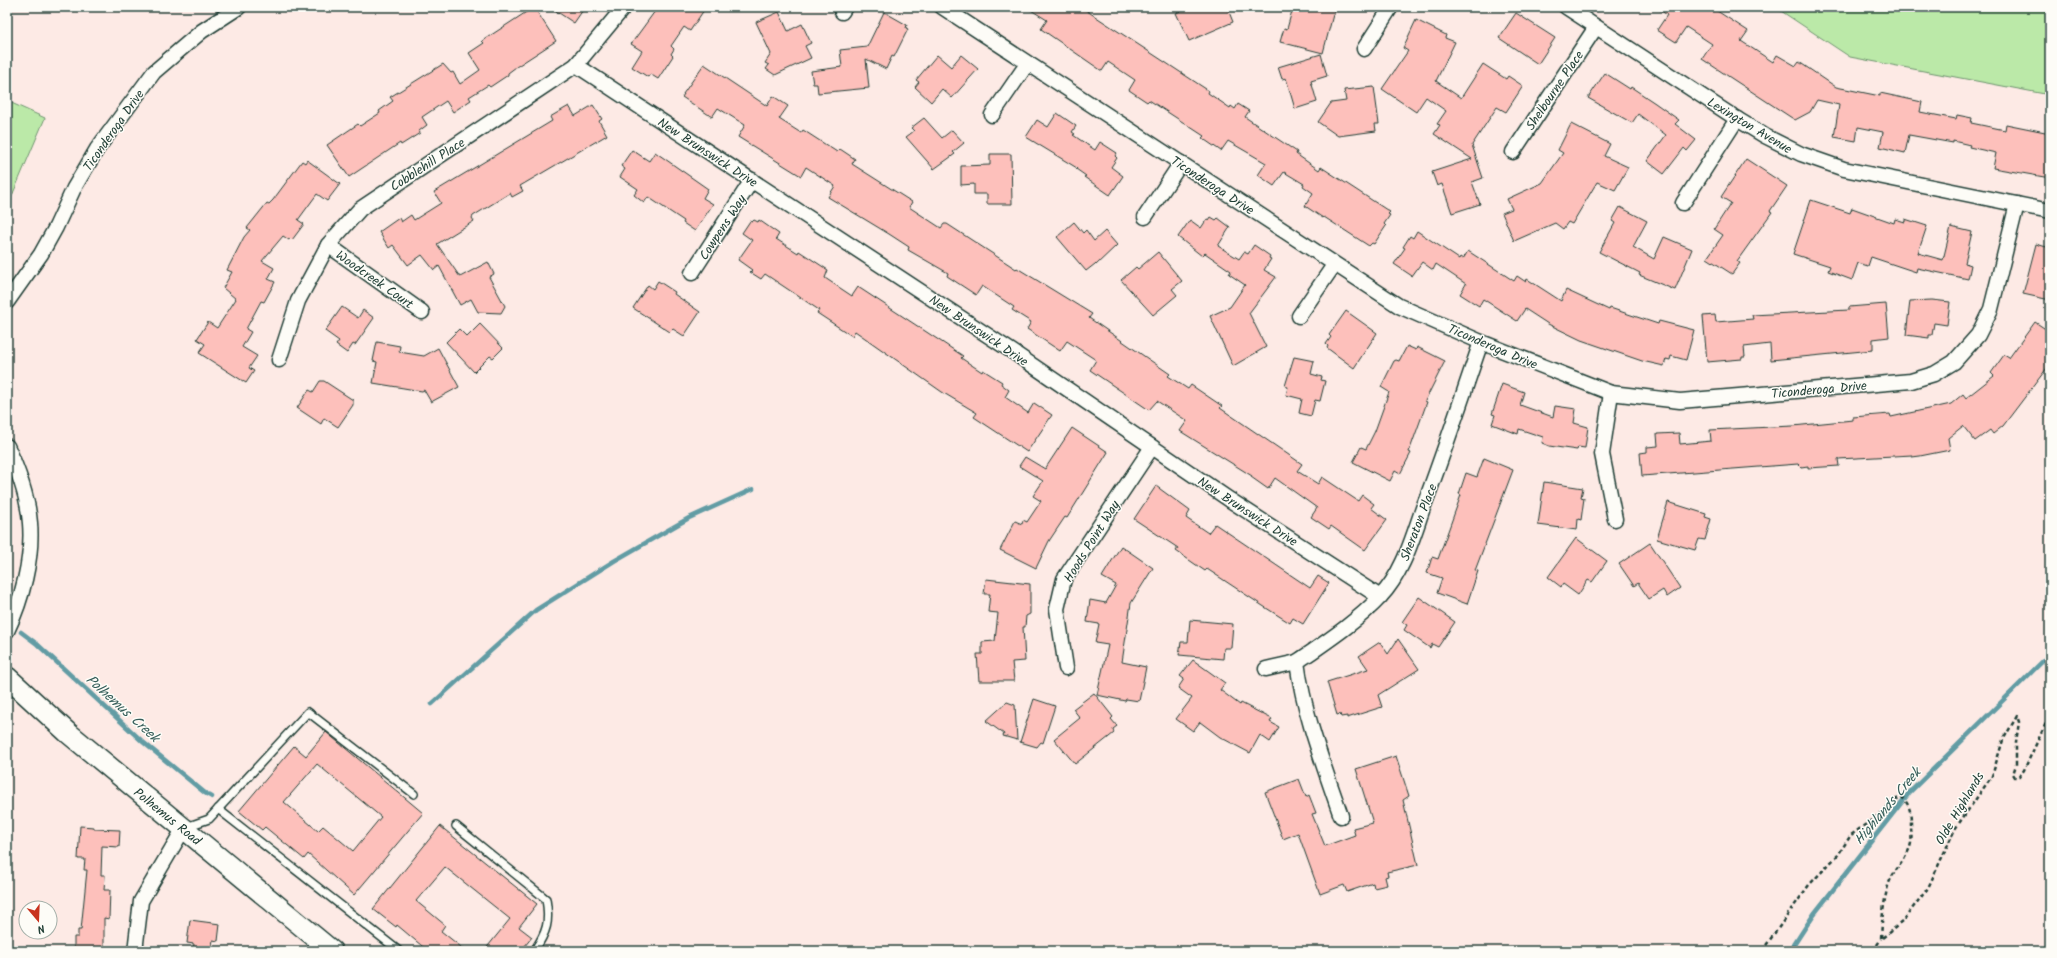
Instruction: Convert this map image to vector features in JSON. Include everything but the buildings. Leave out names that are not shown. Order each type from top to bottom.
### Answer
[{"type":"main road","name":"Polhemus Road","points":[[7,677],[67,732],[332,951]]},
{"type":"street","name":"Ticonderoga Drive","points":[[7,302],[41,254],[56,227],[74,188],[97,149],[154,72],[202,31],[239,7]]},
{"type":"street","name":"Cobblehill Place","points":[[279,360],[298,301],[328,245],[360,209],[576,66],[624,7]]},
{"type":"street","name":"Ticonderoga Drive","points":[[942,7],[1027,64],[1182,163],[1334,265],[1399,306],[1481,342],[1611,393],[1680,401],[1911,380],[1934,374],[1954,362],[1978,335],[1991,309],[2017,204]]},
{"type":"street","points":[[1364,49],[1391,7]]},
{"type":"street","name":"Lexington Avenue","points":[[1566,7],[1737,119],[1765,136],[1801,154],[1844,169],[2050,211]]},
{"type":"street","name":"Shelbourne Place","points":[[1513,152],[1596,27]]},
{"type":"street","points":[[992,115],[1027,64]]},
{"type":"street","name":"New Brunswick Drive","points":[[576,66],[1013,352],[1152,447],[1380,597]]},
{"type":"street","points":[[1683,203],[1737,119]]},
{"type":"street","points":[[1145,217],[1182,163]]},
{"type":"street","name":"Cowpens Way","points":[[692,273],[752,180]]},
{"type":"street","name":"Woodcreek Court","points":[[328,245],[422,312]]},
{"type":"street","points":[[1299,316],[1334,265]]},
{"type":"street","name":"Sheraton Place","points":[[1266,669],[1296,662],[1332,638],[1380,597],[1394,579],[1404,558],[1434,480],[1481,342]]},
{"type":"street","points":[[1611,393],[1602,454],[1615,519]]},
{"type":"street","points":[[7,446],[12,466],[26,497],[30,523],[29,548],[15,614],[7,631]]},
{"type":"street","name":"Hoods Point Way","points":[[1066,668],[1057,609],[1064,579],[1152,447]]},
{"type":"street","points":[[1296,662],[1300,685],[1311,727],[1341,816]]},
{"type":"street","points":[[135,951],[141,901],[184,828]]},
{"type":"lane","points":[[184,828],[209,819],[308,712],[414,794]]},
{"type":"lane","points":[[218,809],[399,951]]},
{"type":"lane","points":[[456,826],[546,899],[549,917],[544,936],[534,951]]},
{"type":"path","name":"Olde Highlands","points":[[1881,939],[1902,922],[1928,888],[1954,829],[1992,776],[2003,740],[2017,716],[2019,722],[2016,742],[2016,765],[2013,774],[2015,777],[2019,777],[2024,770],[2047,721],[2050,726],[2050,754]]},
{"type":"path","points":[[1762,951],[1809,885],[1838,855],[1852,835],[1884,811],[1892,801],[1902,797],[1908,804],[1911,814],[1911,844],[1904,858],[1892,873],[1882,919],[1881,939],[1873,951]]},
{"type":"green space","points":[[1775,7],[2050,7],[2050,95],[1850,57]]},
{"type":"green space","points":[[7,101],[45,118],[11,198],[7,196]]},
{"type":"waterway","points":[[432,704],[536,610],[614,561],[689,518],[753,489]]},
{"type":"waterway","name":"Polhemus Creek","points":[[21,632],[37,644],[143,742],[205,793],[212,797]]},
{"type":"waterway","name":"Highlands Creek","points":[[1790,951],[1814,914],[1909,793],[2050,654]]}]
